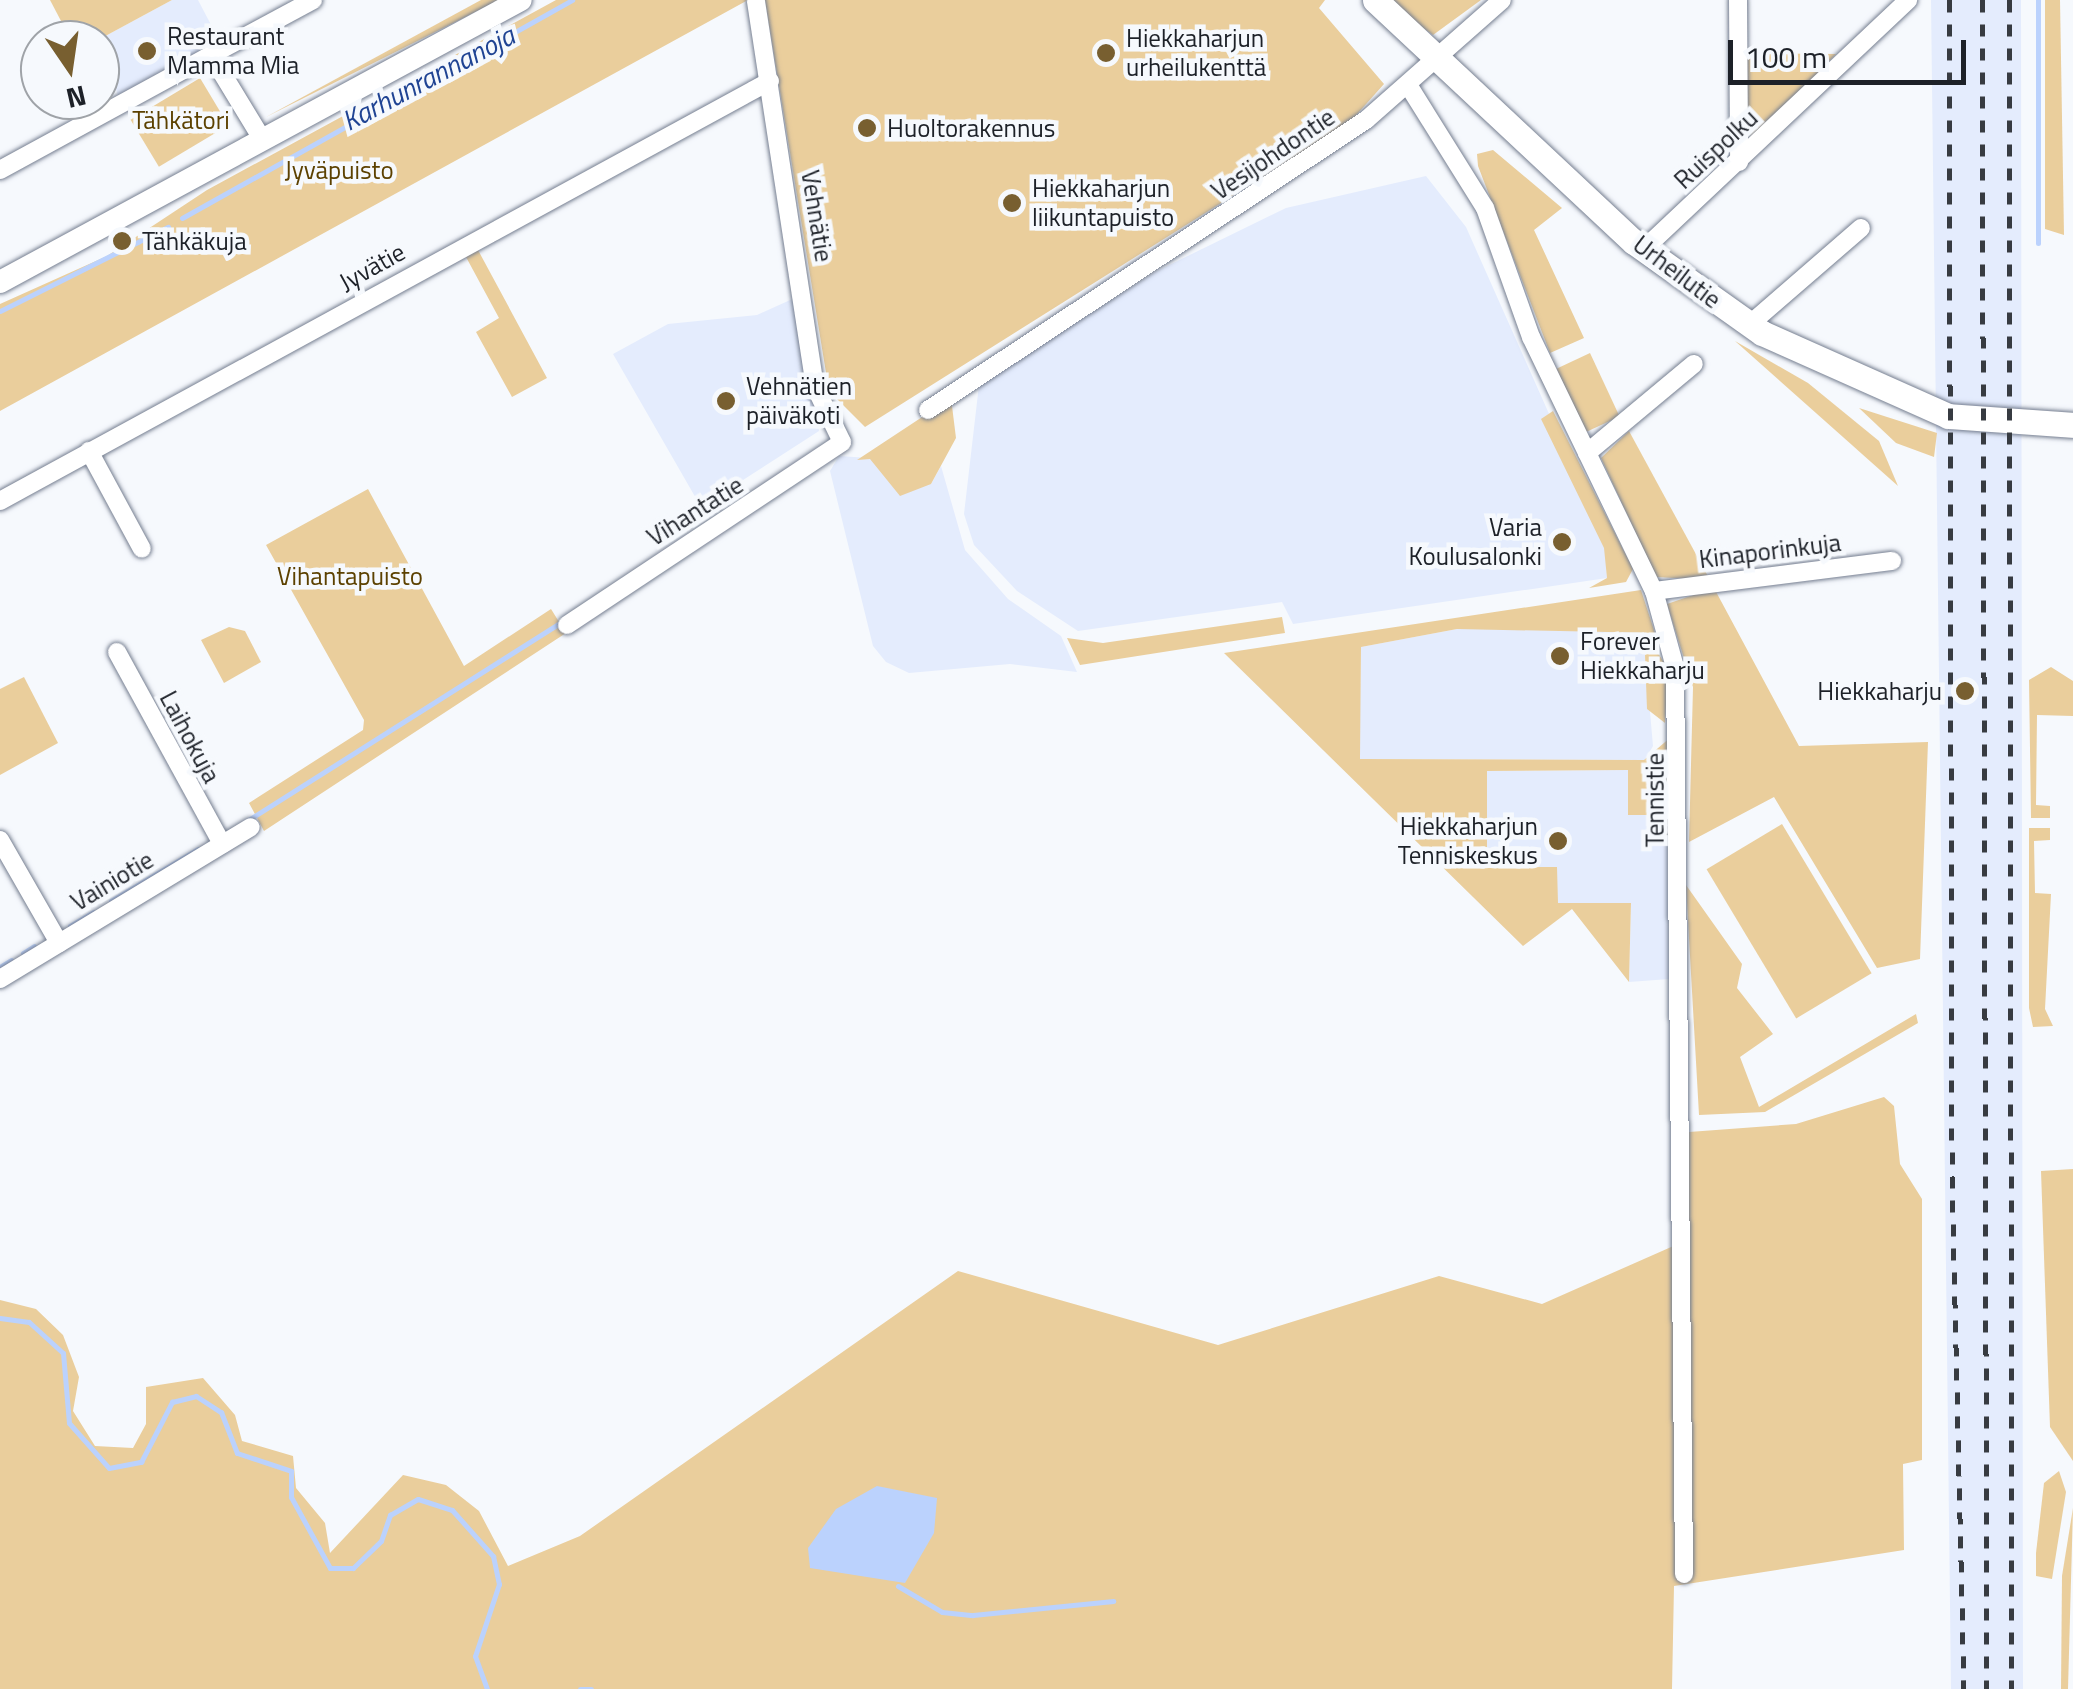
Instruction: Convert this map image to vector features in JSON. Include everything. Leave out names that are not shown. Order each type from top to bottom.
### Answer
[{"type":"main road","name":"Urheilutie","points":[[1375,0],[1644,250],[1749,324],[1906,402],[1988,424],[2073,426]]},
{"type":"street","points":[[0,170],[313,0]]},
{"type":"street","points":[[0,282],[521,0]]},
{"type":"street","name":"Vehnätie","points":[[756,0],[816,387],[842,434]]},
{"type":"street","name":"Vesijohdontie","points":[[928,410],[1410,88],[1435,59],[1502,0]]},
{"type":"street","points":[[1738,0],[1740,162]]},
{"type":"street","name":"Ruispolku","points":[[1644,250],[1908,0]]},
{"type":"street","points":[[210,56],[262,139]]},
{"type":"street","name":"Jyvätie","points":[[0,500],[770,81]]},
{"type":"street","name":"Tennistie","points":[[1410,88],[1464,163],[1586,454],[1654,591],[1675,667],[1680,728],[1684,1574]]},
{"type":"street","points":[[1749,324],[1861,228]]},
{"type":"street","points":[[1586,454],[1694,364]]},
{"type":"street","name":"Vihantatie","points":[[567,625],[825,457],[842,434]]},
{"type":"street","points":[[89,451],[142,548]]},
{"type":"street","name":"Kinaporinkuja","points":[[1654,591],[1892,561]]},
{"type":"street","name":"Laihokuja","points":[[116,652],[222,844]]},
{"type":"street","name":"Vainiotie","points":[[0,979],[251,828]]},
{"type":"street","points":[[0,840],[59,943]]},
{"type":"shaded area","points":[[172,0],[198,0],[219,40],[120,94],[120,28]]},
{"type":"shaded area","points":[[1931,0],[2021,0],[2023,1689],[1951,1689]]},
{"type":"shaded area","points":[[1426,176],[1466,227],[1605,540],[1607,578],[1293,624],[1282,602],[1078,631],[1017,591],[974,545],[964,514],[979,385],[1157,271],[1286,208]]},
{"type":"shaded area","name":"Vehnätien päiväkoti","points":[[799,296],[819,431],[701,507],[613,354],[668,324],[757,315]]},
{"type":"shaded area","points":[[839,456],[869,458],[931,484],[941,466],[965,550],[1008,599],[1061,636],[1077,672],[1010,664],[909,673],[886,662],[873,646],[830,471]]},
{"type":"shaded area","points":[[1559,628],[1655,633],[1645,655],[1653,746],[1645,760],[1359,759],[1361,647],[1457,629]]},
{"type":"shaded area","name":"Hiekkaharjun Tenniskeskus","points":[[1628,770],[1667,846],[1669,979],[1629,982],[1631,903],[1557,903],[1487,868],[1487,771]]},
{"type":"green space","points":[[50,0],[172,0],[120,28],[120,20],[60,20]]},
{"type":"green space","points":[[481,0],[499,0],[266,117]]},
{"type":"green space","name":"Jyväpuisto","points":[[556,0],[748,0],[0,411],[0,304],[107,256],[207,190]]},
{"type":"green space","name":"Hiekkaharjun liikuntapuisto","points":[[765,0],[1325,0],[1319,8],[1384,84],[1350,122],[865,427],[829,391]]},
{"type":"green space","points":[[1384,0],[1481,0],[1433,35]]},
{"type":"green space","points":[[2045,0],[2060,0],[2064,235],[2045,229]]},
{"type":"green space","points":[[1743,53],[1836,54],[1745,150]]},
{"type":"green space","name":"Tähkätori","points":[[200,78],[228,125],[159,167],[131,120]]},
{"type":"green space","points":[[1493,150],[1562,208],[1534,230],[1584,338],[1550,353],[1478,166],[1477,154]]},
{"type":"green space","points":[[478,250],[547,378],[512,397],[476,332],[499,318],[466,257]]},
{"type":"green space","points":[[1735,341],[1808,383],[1879,441],[1898,486]]},
{"type":"green space","points":[[1590,353],[1620,416],[1586,432],[1556,369]]},
{"type":"green space","points":[[951,398],[956,438],[931,484],[900,496],[870,459],[857,460]]},
{"type":"green space","points":[[1859,408],[1937,433],[1934,457],[1896,443]]},
{"type":"green space","points":[[1553,411],[1633,569],[1626,582],[1589,588],[1607,578],[1604,548],[1541,419]]},
{"type":"green space","points":[[1629,431],[1710,580],[1656,577],[1601,458]]},
{"type":"green space","name":"Vihantapuisto","points":[[368,489],[464,666],[551,609],[566,633],[264,831],[249,803],[363,730],[364,720],[266,545]]},
{"type":"green space","points":[[1714,588],[1799,746],[1928,742],[1920,959],[1877,968],[1774,797],[1689,842],[1693,687],[1667,604]]},
{"type":"green space","points":[[1641,590],[1655,633],[1457,629],[1361,647],[1360,759],[1644,760],[1671,737],[1667,846],[1652,815],[1628,815],[1628,770],[1487,771],[1487,867],[1557,867],[1558,903],[1631,903],[1629,982],[1572,909],[1523,946],[1224,653]]},
{"type":"green space","points":[[1282,617],[1285,633],[1080,665],[1067,638],[1103,643]]},
{"type":"green space","points":[[229,627],[245,631],[261,662],[224,683],[201,640]]},
{"type":"green space","points":[[1655,649],[1668,668],[1665,723],[1647,709],[1645,655]]},
{"type":"green space","points":[[2051,667],[2073,681],[2073,716],[2037,715],[2036,805],[2050,806],[2050,818],[2031,818],[2029,680]]},
{"type":"green space","points":[[24,677],[58,743],[0,775],[0,689]]},
{"type":"green space","points":[[1782,824],[1872,973],[1796,1018],[1707,869]]},
{"type":"green space","points":[[2029,828],[2050,828],[2050,840],[2034,841],[2035,893],[2051,894],[2045,1009],[2053,1026],[2033,1027],[2029,1008]]},
{"type":"green space","points":[[1686,885],[1742,964],[1737,988],[1773,1034],[1740,1057],[1759,1107],[1916,1014],[1918,1023],[1765,1112],[1699,1115]]},
{"type":"green space","points":[[1884,1097],[1894,1106],[1900,1164],[1922,1199],[1922,1460],[1903,1464],[1904,1550],[1674,1586],[1672,1689],[0,1689],[0,1300],[36,1309],[63,1335],[79,1377],[73,1411],[95,1446],[133,1448],[146,1424],[146,1387],[203,1378],[235,1415],[242,1441],[293,1456],[296,1488],[325,1523],[330,1553],[403,1475],[446,1485],[479,1511],[508,1566],[580,1536],[958,1271],[1218,1345],[1439,1276],[1542,1304],[1687,1240],[1689,1132],[1796,1124]]},
{"type":"green space","points":[[2073,1169],[2073,1461],[2050,1427],[2041,1171]]},
{"type":"green space","points":[[2059,1471],[2066,1492],[2052,1579],[2036,1576],[2036,1553],[2044,1483]]},
{"type":"green space","points":[[2073,1508],[2068,1689],[2061,1689],[2062,1576]]},
{"type":"water","points":[[877,1486],[937,1498],[934,1533],[905,1583],[810,1568],[808,1548],[836,1509]]},
{"type":"waterway","name":"Karhunrannanoja","points":[[182,218],[572,0]]},
{"type":"waterway","points":[[2038,0],[2038,243]]},
{"type":"waterway","name":"Karhunrannanoja","points":[[0,311],[168,227]]},
{"type":"waterway","points":[[245,822],[561,622]]},
{"type":"waterway","points":[[111,901],[198,849]]},
{"type":"waterway","points":[[70,926],[93,912]]},
{"type":"waterway","points":[[23,953],[34,946]]},
{"type":"waterway","points":[[0,967],[11,960]]},
{"type":"waterway","points":[[0,1318],[29,1322],[63,1353],[69,1423],[109,1468],[141,1462],[172,1402],[196,1396],[221,1412],[237,1453],[291,1471],[291,1497],[330,1568],[353,1568],[381,1541],[390,1515],[418,1499],[452,1510],[493,1556],[499,1584],[475,1656],[487,1689]]},
{"type":"waterway","points":[[898,1586],[942,1612],[973,1615],[1113,1601]]},
{"type":"waterway","points":[[580,1689],[591,1689]]},
{"type":"railway","points":[[1949,0],[1952,1176],[1964,1689]]},
{"type":"railway","points":[[1982,0],[1987,1689]]},
{"type":"railway","points":[[2009,0],[2012,1689]]},
{"type":"place","name":"Restaurant Mamma Mia","points":[[147,51]]},
{"type":"place","name":"Hiekkaharjun urheilukenttä","points":[[1106,53]]},
{"type":"place","name":"Huoltorakennus","points":[[867,128]]},
{"type":"place","name":"Hiekkaharjun liikuntapuisto","points":[[1012,203]]},
{"type":"place","name":"Tähkäkuja","points":[[122,241]]},
{"type":"place","name":"Vehnätien päiväkoti","points":[[726,401]]},
{"type":"place","name":"Varia Koulusalonki","points":[[1562,542]]},
{"type":"place","name":"Forever Hiekkaharju","points":[[1560,656]]},
{"type":"place","name":"Hiekkaharju","points":[[1965,691]]},
{"type":"place","name":"Hiekkaharjun Tenniskeskus","points":[[1558,841]]}]
